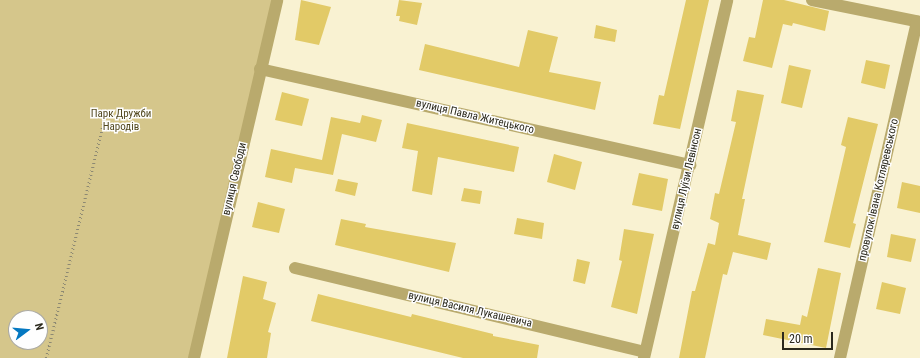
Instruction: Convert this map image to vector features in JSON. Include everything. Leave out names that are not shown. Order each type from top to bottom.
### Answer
[{"type":"street","name":"вулиця Свободи","points":[[194,358],[277,0]]},
{"type":"street","name":"вулиця Луїзи Левінсон","points":[[644,355],[728,0]]},
{"type":"street","points":[[812,0],[918,22]]},
{"type":"street","name":"провулок Івана Котляревського","points":[[840,358],[918,22]]},
{"type":"street","name":"вулиця Павла Житецького","points":[[260,69],[690,165]]},
{"type":"street","name":"вулиця Василя Лукашевича","points":[[295,268],[644,355]]},
{"type":"path","points":[[46,358],[102,124]]},
{"type":"green space","name":"Парк Дружби Народів","points":[[0,0],[274,0],[194,358],[0,358]]},
{"type":"building","points":[[301,0],[331,7],[319,45],[295,40]]},
{"type":"building","points":[[399,0],[422,3],[417,25],[399,21],[400,16],[396,16]]},
{"type":"building","points":[[686,0],[709,0],[680,129],[653,124],[659,95],[664,96]]},
{"type":"building","points":[[763,0],[784,0],[829,11],[825,31],[793,23],[792,26],[783,24],[772,68],[743,61],[749,37],[755,38]]},
{"type":"building","points":[[596,25],[617,30],[615,42],[594,38]]},
{"type":"building","points":[[528,30],[558,37],[549,72],[601,82],[595,110],[419,70],[425,44],[519,67]]},
{"type":"building","points":[[866,60],[890,65],[885,89],[861,83]]},
{"type":"building","points":[[789,65],[811,70],[802,108],[781,103]]},
{"type":"building","points":[[737,90],[764,95],[742,199],[745,199],[738,235],[771,243],[767,260],[733,252],[727,275],[723,274],[705,358],[679,358],[692,291],[695,291],[708,243],[715,245],[719,223],[710,219],[715,193],[719,194],[736,122],[731,121]]},
{"type":"building","points":[[282,92],[309,99],[302,126],[275,120]]},
{"type":"building","points":[[362,115],[382,120],[376,142],[342,134],[333,175],[295,168],[292,183],[265,177],[271,149],[322,160],[331,117],[360,123]]},
{"type":"building","points":[[848,117],[878,124],[853,223],[856,224],[850,248],[824,242],[846,147],[841,145]]},
{"type":"building","points":[[407,123],[519,147],[514,172],[438,157],[432,195],[412,191],[418,151],[402,148]]},
{"type":"building","points":[[554,154],[582,162],[575,190],[547,182]]},
{"type":"building","points":[[639,173],[668,179],[662,211],[632,205]]},
{"type":"building","points":[[338,179],[358,183],[355,196],[335,191]]},
{"type":"building","points":[[902,182],[920,186],[920,213],[897,208]]},
{"type":"building","points":[[464,188],[482,191],[480,204],[461,201]]},
{"type":"building","points":[[258,202],[285,209],[279,233],[252,227]]},
{"type":"building","points":[[517,218],[544,223],[542,239],[514,234]]},
{"type":"building","points":[[341,219],[366,224],[365,227],[456,243],[449,272],[335,245]]},
{"type":"building","points":[[624,229],[654,234],[637,314],[611,307],[622,261],[619,260]]},
{"type":"building","points":[[891,234],[916,239],[911,262],[887,257]]},
{"type":"building","points":[[577,259],[590,262],[585,284],[573,281]]},
{"type":"building","points":[[818,268],[841,273],[826,348],[763,335],[766,319],[800,325],[802,315],[807,317]]},
{"type":"building","points":[[243,276],[267,282],[263,299],[276,303],[268,332],[271,333],[267,358],[227,358]]},
{"type":"building","points":[[882,282],[906,288],[900,314],[876,309]]},
{"type":"building","points":[[318,294],[411,317],[412,314],[493,334],[493,336],[539,345],[537,358],[463,358],[311,321]]}]
